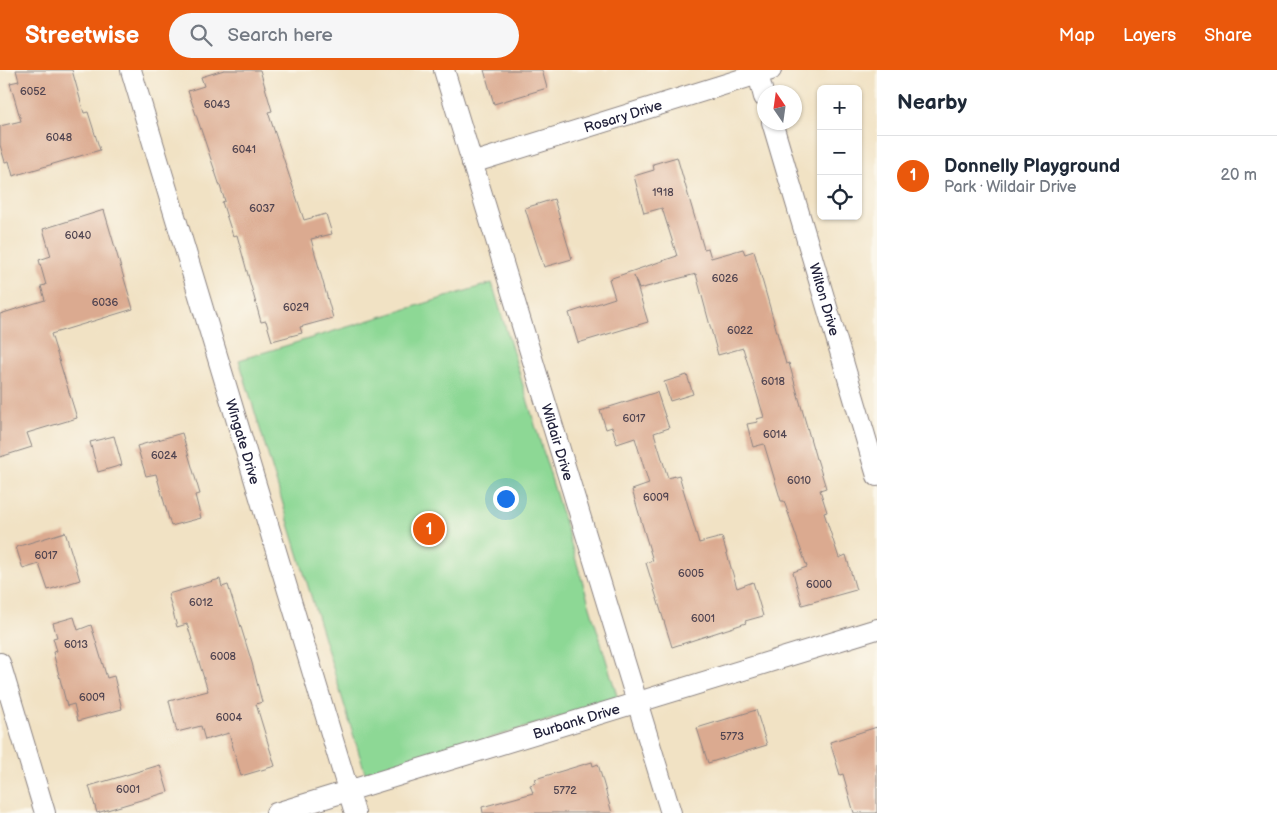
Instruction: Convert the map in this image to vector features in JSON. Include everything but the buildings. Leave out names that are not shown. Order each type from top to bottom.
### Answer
[{"type":"street","name":"Wingate Drive","points":[[131,70],[355,813]]},
{"type":"street","name":"Wildair Drive","points":[[444,70],[671,813]]},
{"type":"street","name":"Rosary Drive","points":[[472,163],[762,71]]},
{"type":"street","points":[[762,71],[763,85]]},
{"type":"street","name":"Wilton Drive","points":[[774,130],[877,476]]},
{"type":"street","name":"Burbank Drive","points":[[276,813],[877,629]]},
{"type":"street","points":[[0,663],[45,813]]},
{"type":"green space","points":[[492,283],[618,699],[366,776],[239,360]]},
{"type":"place","name":"Donnelly Playground","points":[[429,529]]}]
